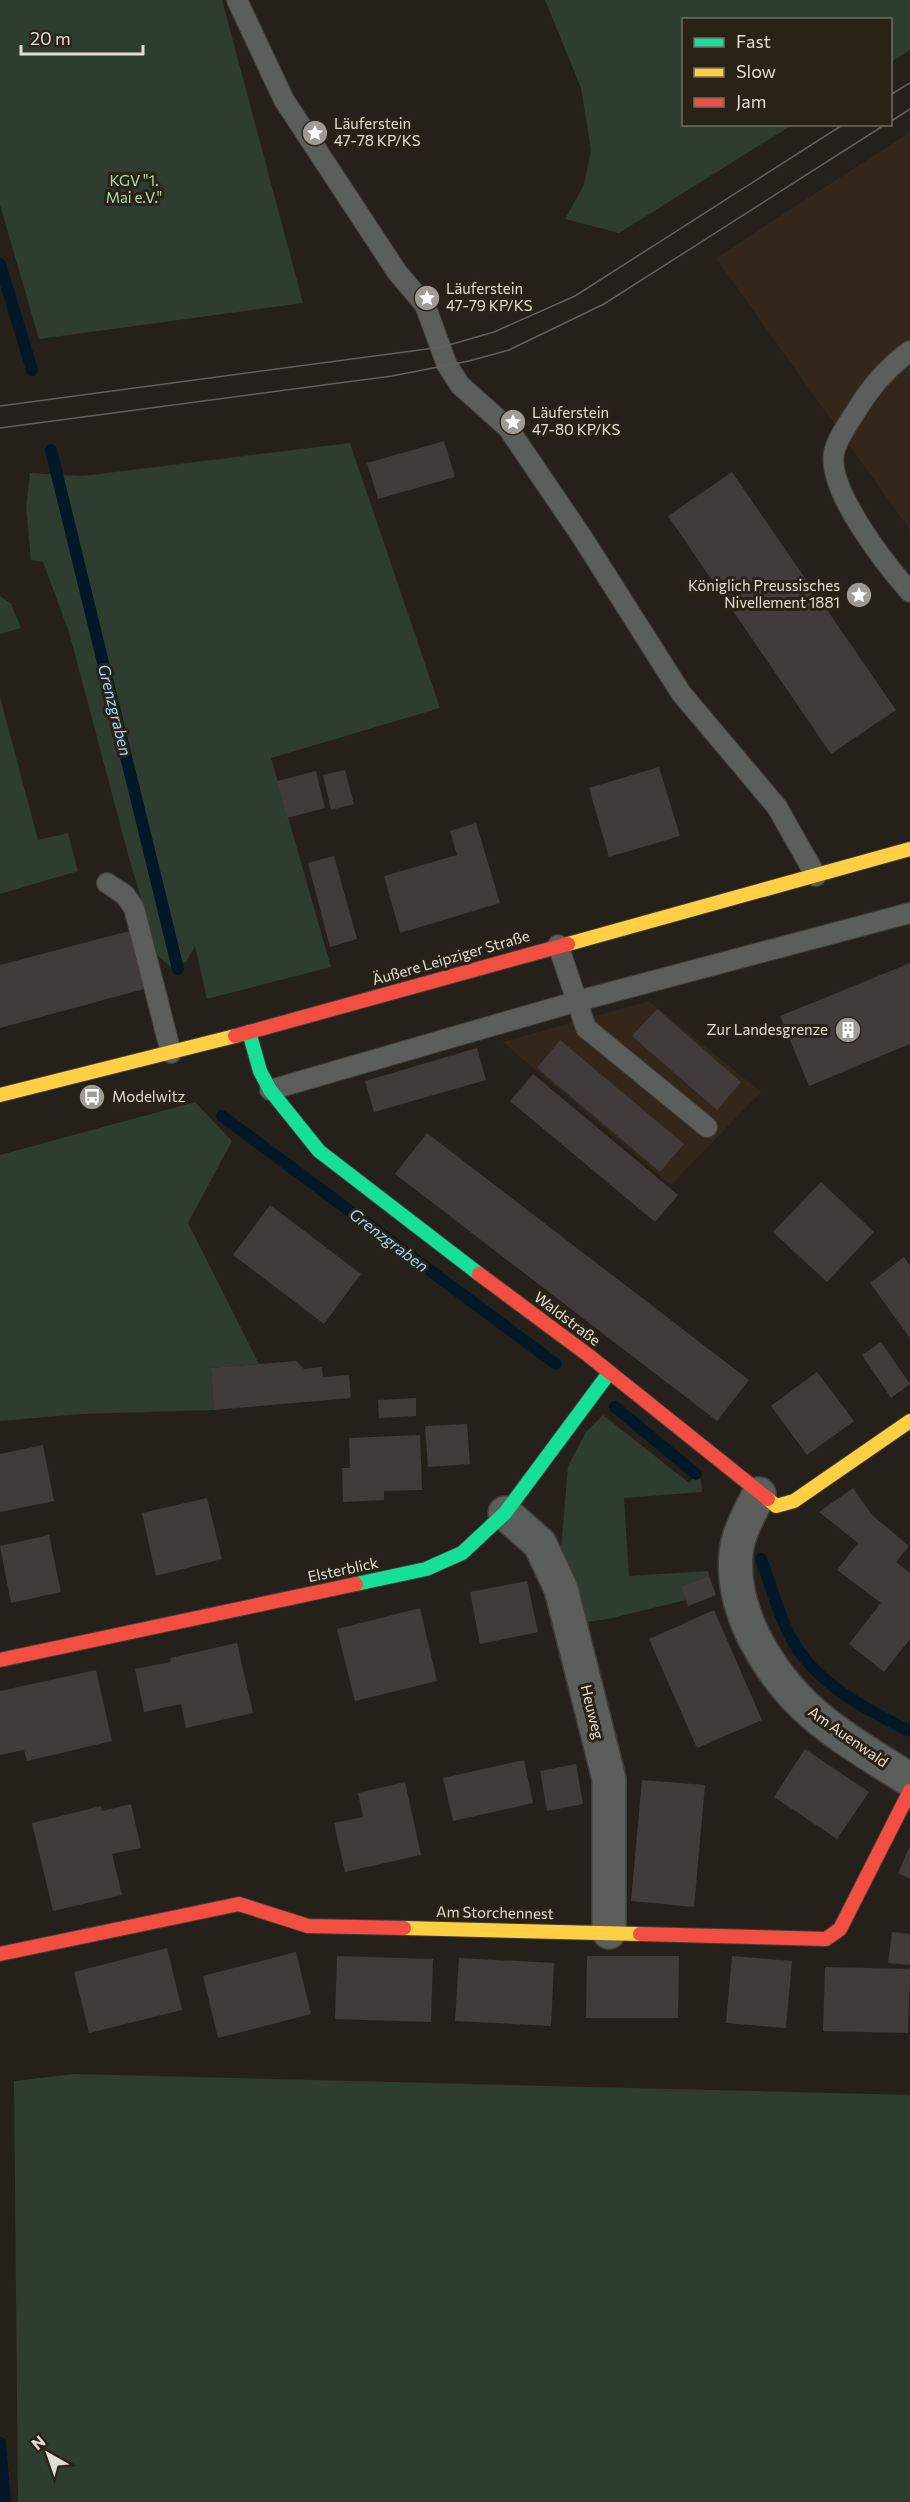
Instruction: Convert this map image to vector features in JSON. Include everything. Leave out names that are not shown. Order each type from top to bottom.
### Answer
[{"type":"street","name":"Äußere Leipziger Straße","points":[[0,1095],[249,1032],[910,849]]},
{"type":"street","name":"Waldstraße","points":[[249,1032],[260,1071],[270,1090],[319,1151],[609,1373],[776,1506],[794,1501],[910,1421]]},
{"type":"street","name":"Elsterblick","points":[[0,1660],[426,1569],[462,1553],[505,1513],[609,1373]]},
{"type":"street","name":"Am Auenwald","points":[[759,1494],[742,1527],[736,1553],[740,1606],[764,1655],[788,1690],[809,1712],[832,1730],[910,1780]]},
{"type":"street","name":"Heuweg","points":[[505,1513],[540,1544],[561,1589],[609,1779],[609,1932]]},
{"type":"street","name":"Am Storchennest","points":[[0,1953],[239,1904],[308,1926],[826,1939],[840,1929],[910,1791]]},
{"type":"lane","points":[[237,0],[284,100],[397,272],[426,305],[447,365],[460,385],[508,428],[582,537],[681,693],[777,807],[816,876]]},
{"type":"lane","points":[[910,351],[894,362],[872,386],[846,428],[834,453],[836,472],[845,501],[874,546],[910,592]]},
{"type":"lane","points":[[107,883],[125,895],[134,908],[171,1053]]},
{"type":"lane","points":[[270,1090],[578,1001],[910,913]]},
{"type":"lane","points":[[558,945],[586,1028],[707,1127]]},
{"type":"shaded area","points":[[910,132],[910,530],[716,258]]},
{"type":"shaded area","points":[[649,1001],[761,1092],[671,1185],[503,1042]]},
{"type":"green space","name":"KGV \"1. Mai e.V.\"","points":[[0,0],[222,0],[303,303],[39,339],[0,205]]},
{"type":"green space","points":[[545,0],[910,0],[910,50],[892,61],[892,18],[682,18],[682,126],[790,126],[619,233],[565,219],[584,185],[591,150],[581,88]]},
{"type":"green space","points":[[350,443],[440,708],[271,758],[331,967],[207,999],[195,946],[186,962],[172,968],[158,956],[129,858],[69,632],[43,562],[31,560],[26,507],[30,473],[83,476]]},
{"type":"green space","points":[[0,596],[11,604],[21,628],[0,634]]},
{"type":"green space","points":[[0,697],[38,840],[68,833],[78,871],[0,894]]},
{"type":"green space","points":[[195,1102],[232,1141],[188,1223],[259,1364],[211,1368],[214,1410],[81,1414],[0,1421],[0,1155]]},
{"type":"green space","points":[[603,1415],[689,1483],[700,1470],[702,1492],[624,1498],[629,1576],[708,1571],[709,1576],[681,1586],[686,1600],[608,1619],[580,1623],[561,1549],[568,1466],[586,1432]]},
{"type":"green space","points":[[75,2074],[910,2095],[910,2502],[18,2502],[14,2081]]},
{"type":"building","points":[[444,441],[455,477],[378,499],[367,463]]},
{"type":"building","points":[[732,472],[896,710],[831,754],[668,516]]},
{"type":"building","points":[[659,767],[680,836],[609,857],[589,788]]},
{"type":"building","points":[[345,770],[354,804],[331,810],[323,775]]},
{"type":"building","points":[[316,771],[325,808],[287,818],[277,781]]},
{"type":"building","points":[[476,823],[500,903],[400,933],[384,876],[457,855],[450,831]]},
{"type":"building","points":[[334,856],[357,939],[330,947],[308,863]]},
{"type":"building","points":[[133,930],[148,988],[0,1028],[0,965]]},
{"type":"building","name":"Zur Landesgrenze","points":[[910,963],[910,1044],[809,1086],[780,1016]]},
{"type":"building","points":[[657,1009],[741,1082],[717,1110],[632,1036]]},
{"type":"building","points":[[560,1040],[684,1144],[660,1172],[537,1068]]},
{"type":"building","points":[[477,1048],[486,1080],[374,1112],[365,1081]]},
{"type":"building","points":[[533,1074],[678,1195],[655,1222],[510,1101]]},
{"type":"building","points":[[427,1133],[749,1380],[717,1421],[395,1174]]},
{"type":"building","points":[[821,1182],[874,1232],[827,1282],[773,1232]]},
{"type":"building","points":[[270,1205],[361,1274],[324,1324],[233,1255]]},
{"type":"building","points":[[904,1257],[910,1266],[910,1338],[870,1283]]},
{"type":"building","points":[[881,1342],[910,1384],[891,1398],[862,1355]]},
{"type":"building","points":[[296,1361],[304,1369],[322,1367],[323,1377],[349,1375],[351,1398],[214,1410],[211,1368]]},
{"type":"building","points":[[817,1372],[854,1421],[807,1455],[771,1406]]},
{"type":"building","points":[[416,1398],[416,1416],[379,1418],[378,1400]]},
{"type":"building","points":[[467,1424],[470,1464],[428,1467],[425,1426]]},
{"type":"building","points":[[420,1435],[422,1490],[384,1491],[384,1500],[343,1502],[342,1468],[350,1468],[349,1438]]},
{"type":"building","points":[[43,1445],[54,1501],[0,1512],[0,1454]]},
{"type":"building","points":[[853,1488],[872,1515],[909,1546],[896,1562],[910,1573],[910,1639],[884,1672],[849,1644],[881,1603],[837,1570],[858,1543],[819,1512]]},
{"type":"building","points":[[207,1498],[222,1559],[156,1576],[142,1513]]},
{"type":"building","points":[[49,1535],[61,1592],[11,1603],[0,1546]]},
{"type":"building","points":[[709,1576],[716,1595],[688,1606],[681,1586]]},
{"type":"building","points":[[527,1581],[538,1632],[480,1644],[470,1592]]},
{"type":"building","points":[[420,1608],[437,1681],[355,1701],[337,1629]]},
{"type":"building","points":[[714,1610],[762,1720],[697,1748],[649,1639]]},
{"type":"building","points":[[237,1643],[253,1713],[186,1728],[181,1704],[144,1712],[135,1669],[171,1662],[170,1658]]},
{"type":"building","points":[[96,1670],[112,1741],[27,1761],[24,1750],[0,1755],[0,1691]]},
{"type":"building","points":[[805,1749],[869,1792],[837,1839],[774,1797]]},
{"type":"building","points":[[524,1760],[533,1803],[453,1821],[443,1778]]},
{"type":"building","points":[[576,1764],[583,1804],[547,1811],[540,1771]]},
{"type":"building","points":[[642,1780],[705,1785],[694,1907],[631,1901]]},
{"type":"building","points":[[405,1782],[421,1855],[345,1872],[334,1823],[363,1817],[358,1793]]},
{"type":"building","points":[[131,1804],[141,1848],[112,1854],[122,1895],[53,1911],[32,1823],[101,1806],[102,1811]]},
{"type":"building","points":[[910,1846],[910,1879],[898,1873]]},
{"type":"building","points":[[892,1932],[910,1934],[910,1965],[888,1963]]},
{"type":"building","points":[[167,1948],[182,2010],[89,2033],[74,1972]]},
{"type":"building","points":[[296,1952],[311,2014],[218,2038],[203,1976]]},
{"type":"building","points":[[337,1956],[433,1959],[431,2022],[335,2019]]},
{"type":"building","points":[[587,1956],[679,1956],[678,2018],[586,2018]]},
{"type":"building","points":[[732,1956],[792,1961],[786,2028],[726,2023]]},
{"type":"building","points":[[459,1958],[554,1963],[551,2026],[455,2021]]},
{"type":"building","points":[[825,1967],[910,1969],[908,2033],[823,2031]]},
{"type":"waterway","name":"Grenzgraben","points":[[0,264],[32,370]]},
{"type":"waterway","name":"Grenzgraben","points":[[51,450],[178,969]]},
{"type":"waterway","name":"Grenzgraben","points":[[222,1116],[556,1364]]},
{"type":"waterway","name":"Grenzgraben","points":[[615,1407],[696,1474]]},
{"type":"waterway","name":"Grenzgraben","points":[[761,1559],[786,1629],[801,1654],[813,1668],[859,1704],[910,1731]]},
{"type":"waterway","points":[[0,2443],[5,2502]]},
{"type":"tram line","points":[[892,94],[910,83]]},
{"type":"tram line","points":[[892,121],[910,109]]},
{"type":"tram line","points":[[0,406],[442,347],[494,332],[575,296],[841,126]]},
{"type":"tram line","points":[[0,428],[392,376],[469,361],[509,350],[604,304],[883,126]]},
{"type":"traffic: fast","points":[[249,1032],[260,1071],[270,1090],[319,1151],[479,1274]]},
{"type":"traffic: fast","points":[[356,1584],[426,1569],[462,1553],[505,1513],[609,1373]]},
{"type":"traffic: slow","points":[[568,944],[910,849]]},
{"type":"traffic: slow","points":[[0,1095],[235,1036]]},
{"type":"traffic: slow","points":[[768,1499],[776,1506],[794,1501],[910,1421]]},
{"type":"traffic: slow","points":[[404,1928],[640,1934]]},
{"type":"traffic: jam","points":[[235,1036],[568,944]]},
{"type":"traffic: jam","points":[[479,1274],[588,1355],[768,1499]]},
{"type":"traffic: jam","points":[[0,1660],[356,1584]]},
{"type":"traffic: jam","points":[[640,1934],[826,1939],[840,1929],[910,1791]]},
{"type":"traffic: jam","points":[[0,1954],[239,1904],[308,1926],[404,1928]]},
{"type":"place","name":"Läuferstein 47-78 KP/KS","points":[[315,133]]},
{"type":"place","name":"Läuferstein 47-79 KP/KS","points":[[427,298]]},
{"type":"place","name":"Läuferstein 47-80 KP/KS","points":[[513,422]]},
{"type":"place","name":"Königlich Preussisches Nivellement 1881","points":[[859,595]]},
{"type":"place","name":"Zur Landesgrenze","points":[[848,1030]]},
{"type":"place","name":"Modelwitz","points":[[92,1097]]}]
